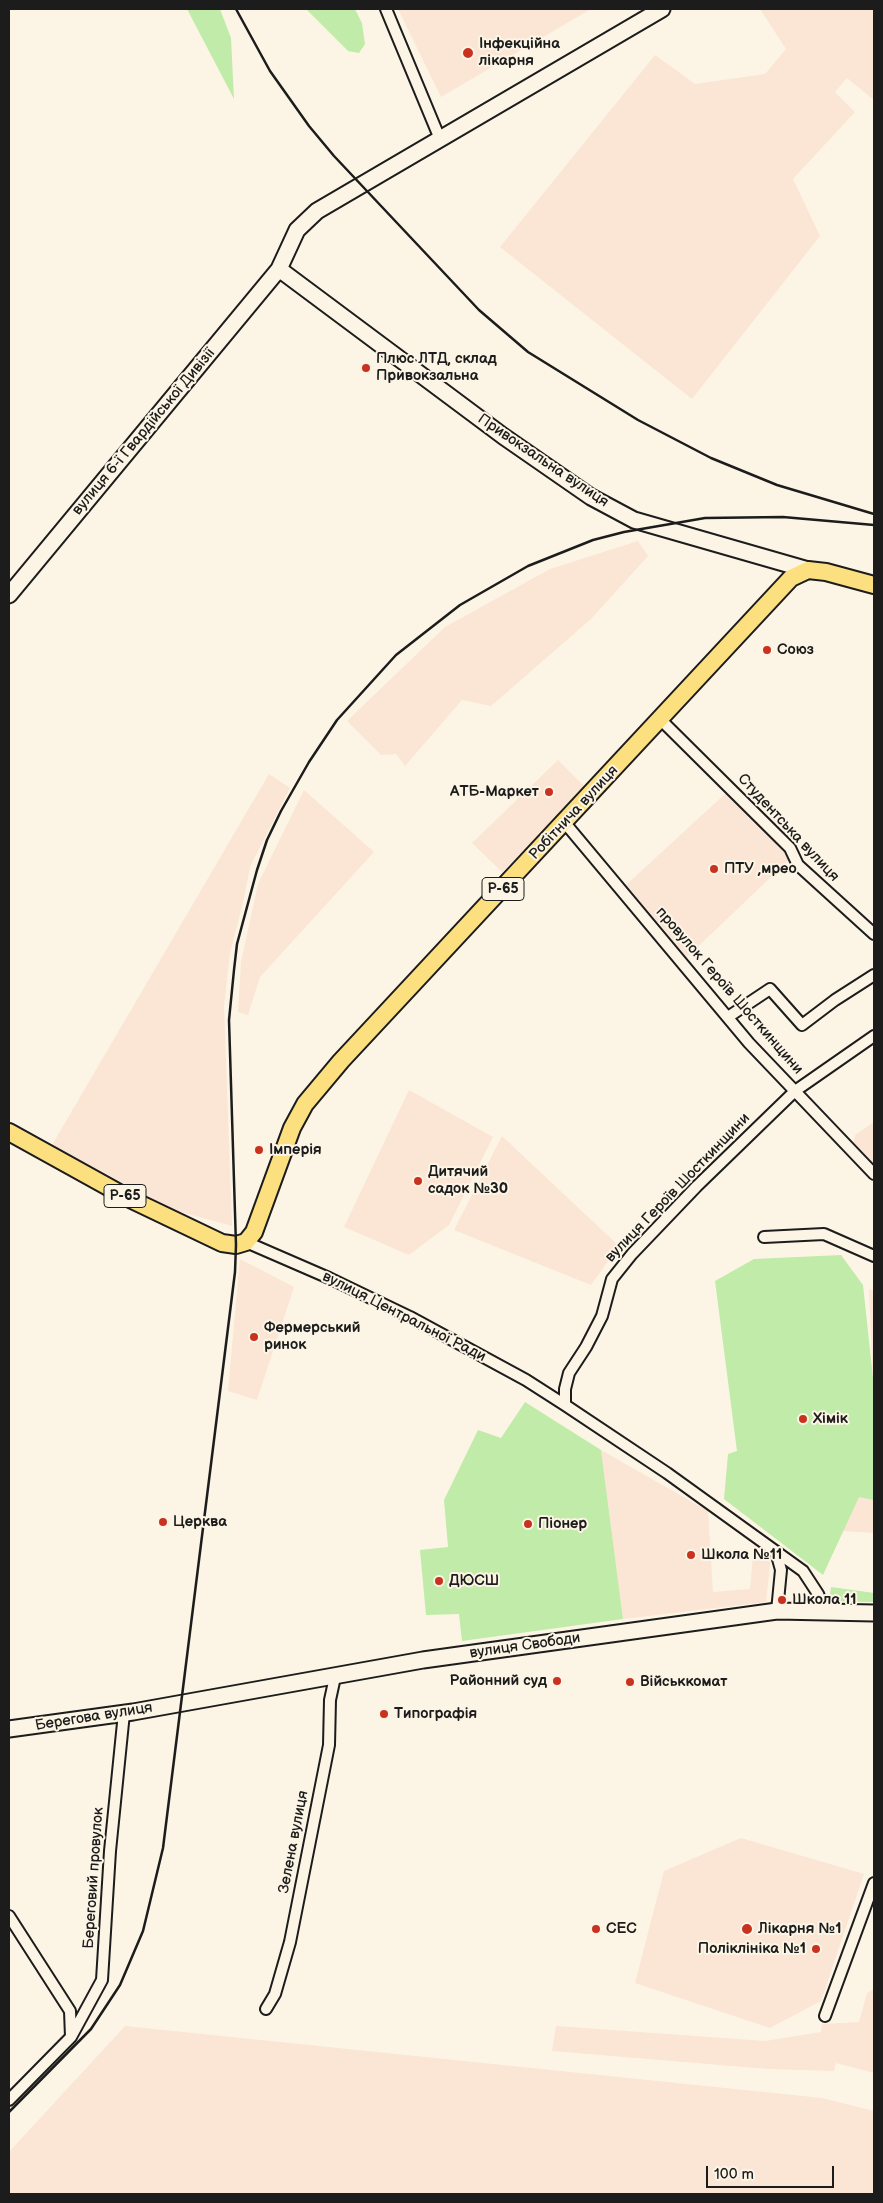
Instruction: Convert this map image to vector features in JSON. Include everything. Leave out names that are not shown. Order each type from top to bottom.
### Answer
[{"type":"main road","name":"вулиця 6-ї Гвардійської Дивізії","points":[[9,595],[278,269],[297,230],[317,211],[662,9]]},
{"type":"main road","name":"Привокзальна вулиця","points":[[278,269],[503,436],[591,497],[634,520],[808,570],[826,572],[874,585]]},
{"type":"main road","name":"Робітнича вулиця","points":[[246,1242],[254,1232],[292,1128],[305,1104],[341,1061],[661,720],[791,578],[808,570]]},
{"type":"main road","name":"вулиця Центральної Ради","points":[[9,1132],[130,1199],[222,1242],[236,1245],[246,1242]]},
{"type":"main road","name":"вулиця Свободи","points":[[178,1703],[335,1677],[423,1660],[778,1611],[874,1613]]},
{"type":"main road","name":"Берегова вулиця","points":[[9,1729],[124,1713],[178,1703]]},
{"type":"street","points":[[386,9],[440,139]]},
{"type":"street","name":"Студентська вулиця","points":[[661,720],[790,848],[798,865],[874,934]]},
{"type":"street","name":"провулок Героїв Шосткинщини","points":[[565,823],[750,1043],[874,1174]]},
{"type":"street","points":[[728,1017],[770,989],[802,1025],[835,1000],[874,976]]},
{"type":"street","name":"вулиця Героїв Шосткинщини","points":[[565,1405],[564,1389],[569,1373],[586,1347],[602,1316],[612,1279],[632,1254],[697,1186],[795,1091],[874,1036]]},
{"type":"street","points":[[764,1237],[824,1234],[874,1256]]},
{"type":"street","name":"вулиця Центральної Ради","points":[[246,1242],[329,1278],[402,1313],[526,1380],[729,1516],[803,1571],[818,1594],[825,1611]]},
{"type":"street","points":[[776,1552],[781,1570],[778,1611]]},
{"type":"street","name":"Зелена вулиця","points":[[266,2009],[276,1994],[290,1942],[329,1745],[330,1700],[335,1677]]},
{"type":"street","name":"Береговий провулок","points":[[9,2100],[71,2037],[102,1980],[110,1851],[124,1713]]},
{"type":"street","points":[[825,2016],[874,1883]]},
{"type":"street","points":[[9,1916],[70,2011],[71,2037]]},
{"type":"shaded area","name":"Інфекційна лікарня","points":[[398,9],[591,9],[441,97]]},
{"type":"shaded area","points":[[760,9],[874,9],[874,100],[847,78],[835,92],[855,112],[793,179],[820,236],[692,399],[500,247],[655,55],[695,84],[765,74],[786,49]]},
{"type":"shaded area","points":[[638,541],[648,556],[591,619],[491,706],[462,700],[405,766],[396,754],[381,755],[347,721],[445,627],[550,569]]},
{"type":"shaded area","points":[[558,760],[585,787],[502,872],[472,843]]},
{"type":"shaded area","points":[[269,774],[290,788],[250,867],[230,953],[224,1006],[232,1226],[174,1210],[52,1145]]},
{"type":"shaded area","points":[[304,790],[374,852],[260,977],[248,1015],[238,1012],[241,962],[258,884]]},
{"type":"shaded area","points":[[726,793],[791,858],[687,957],[626,885]]},
{"type":"shaded area","name":"Дитячий садок №30","points":[[409,1090],[493,1137],[449,1225],[409,1255],[344,1227]]},
{"type":"shaded area","points":[[874,1122],[874,1166],[853,1145],[855,1135]]},
{"type":"shaded area","points":[[502,1136],[619,1246],[591,1285],[454,1230]]},
{"type":"shaded area","name":"Фермерський ринок","points":[[240,1259],[294,1287],[257,1400],[228,1391]]},
{"type":"shaded area","points":[[869,1289],[874,1291],[874,1410]]},
{"type":"shaded area","points":[[601,1450],[708,1511],[713,1592],[750,1589],[754,1545],[771,1555],[766,1602],[623,1619]]},
{"type":"shaded area","points":[[874,1452],[874,1533],[842,1531]]},
{"type":"shaded area","name":"Лікарня №1","points":[[741,1838],[864,1874],[821,2001],[770,2028],[635,1983],[664,1871]]},
{"type":"shaded area","points":[[874,1989],[874,2073],[836,2063],[834,2071],[768,2069],[552,2051],[556,2026],[765,2041],[821,2032],[822,2024],[859,2022],[867,1993]]},
{"type":"shaded area","points":[[125,2026],[822,2098],[874,2111],[874,2194],[9,2194],[9,2152]]},
{"type":"green space","points":[[187,9],[220,9],[231,38],[234,99]]},
{"type":"green space","points":[[306,9],[355,9],[362,23],[365,44],[359,53],[348,51]]},
{"type":"green space","name":"Хімік","points":[[841,1255],[863,1285],[874,1387],[874,1500],[859,1497],[823,1575],[724,1499],[728,1454],[737,1451],[715,1281],[754,1259]]},
{"type":"green space","name":"Піонер","points":[[525,1402],[601,1450],[623,1619],[462,1641],[459,1614],[426,1615],[420,1550],[448,1547],[444,1500],[478,1430],[501,1438]]},
{"type":"green space","points":[[831,1587],[874,1593],[874,1602],[829,1601]]},
{"type":"railway","points":[[236,9],[270,71],[309,126],[334,156],[479,310],[528,352],[638,420],[711,458],[777,485],[874,514]]},
{"type":"railway","points":[[9,2112],[91,2029],[120,1985],[143,1931],[163,1848],[235,1272],[236,1245],[229,1020],[234,970],[237,944],[257,870],[267,840],[281,811],[309,762],[337,720],[396,655],[460,605],[528,566],[593,540],[624,532],[705,518],[783,517],[874,525]]},
{"type":"place","name":"Інфекційна лікарня","points":[[468,53]]},
{"type":"place","name":"Плюс ЛТД, склад Привокзальна","points":[[366,368]]},
{"type":"place","name":"Союз","points":[[767,650]]},
{"type":"place","name":"АТБ-Маркет","points":[[549,792]]},
{"type":"place","name":"ПТУ ,мрео","points":[[714,869]]},
{"type":"place","name":"Імперія","points":[[259,1150]]},
{"type":"place","name":"Дитячий садок №30","points":[[418,1181]]},
{"type":"place","name":"Фермерський ринок","points":[[254,1337]]},
{"type":"place","name":"Хімік","points":[[803,1419]]},
{"type":"place","name":"Церква","points":[[163,1522]]},
{"type":"place","name":"Піонер","points":[[528,1524]]},
{"type":"place","name":"Школа №11","points":[[691,1555]]},
{"type":"place","name":"ДЮСШ","points":[[439,1581]]},
{"type":"place","name":"Школа 11","points":[[782,1600]]},
{"type":"place","name":"Районний суд","points":[[557,1681]]},
{"type":"place","name":"Військкомат","points":[[630,1682]]},
{"type":"place","name":"Типографія","points":[[384,1714]]},
{"type":"place","name":"СЕС","points":[[596,1929]]},
{"type":"place","name":"Лікарня №1","points":[[747,1929]]},
{"type":"place","name":"Поліклініка №1","points":[[816,1949]]}]
